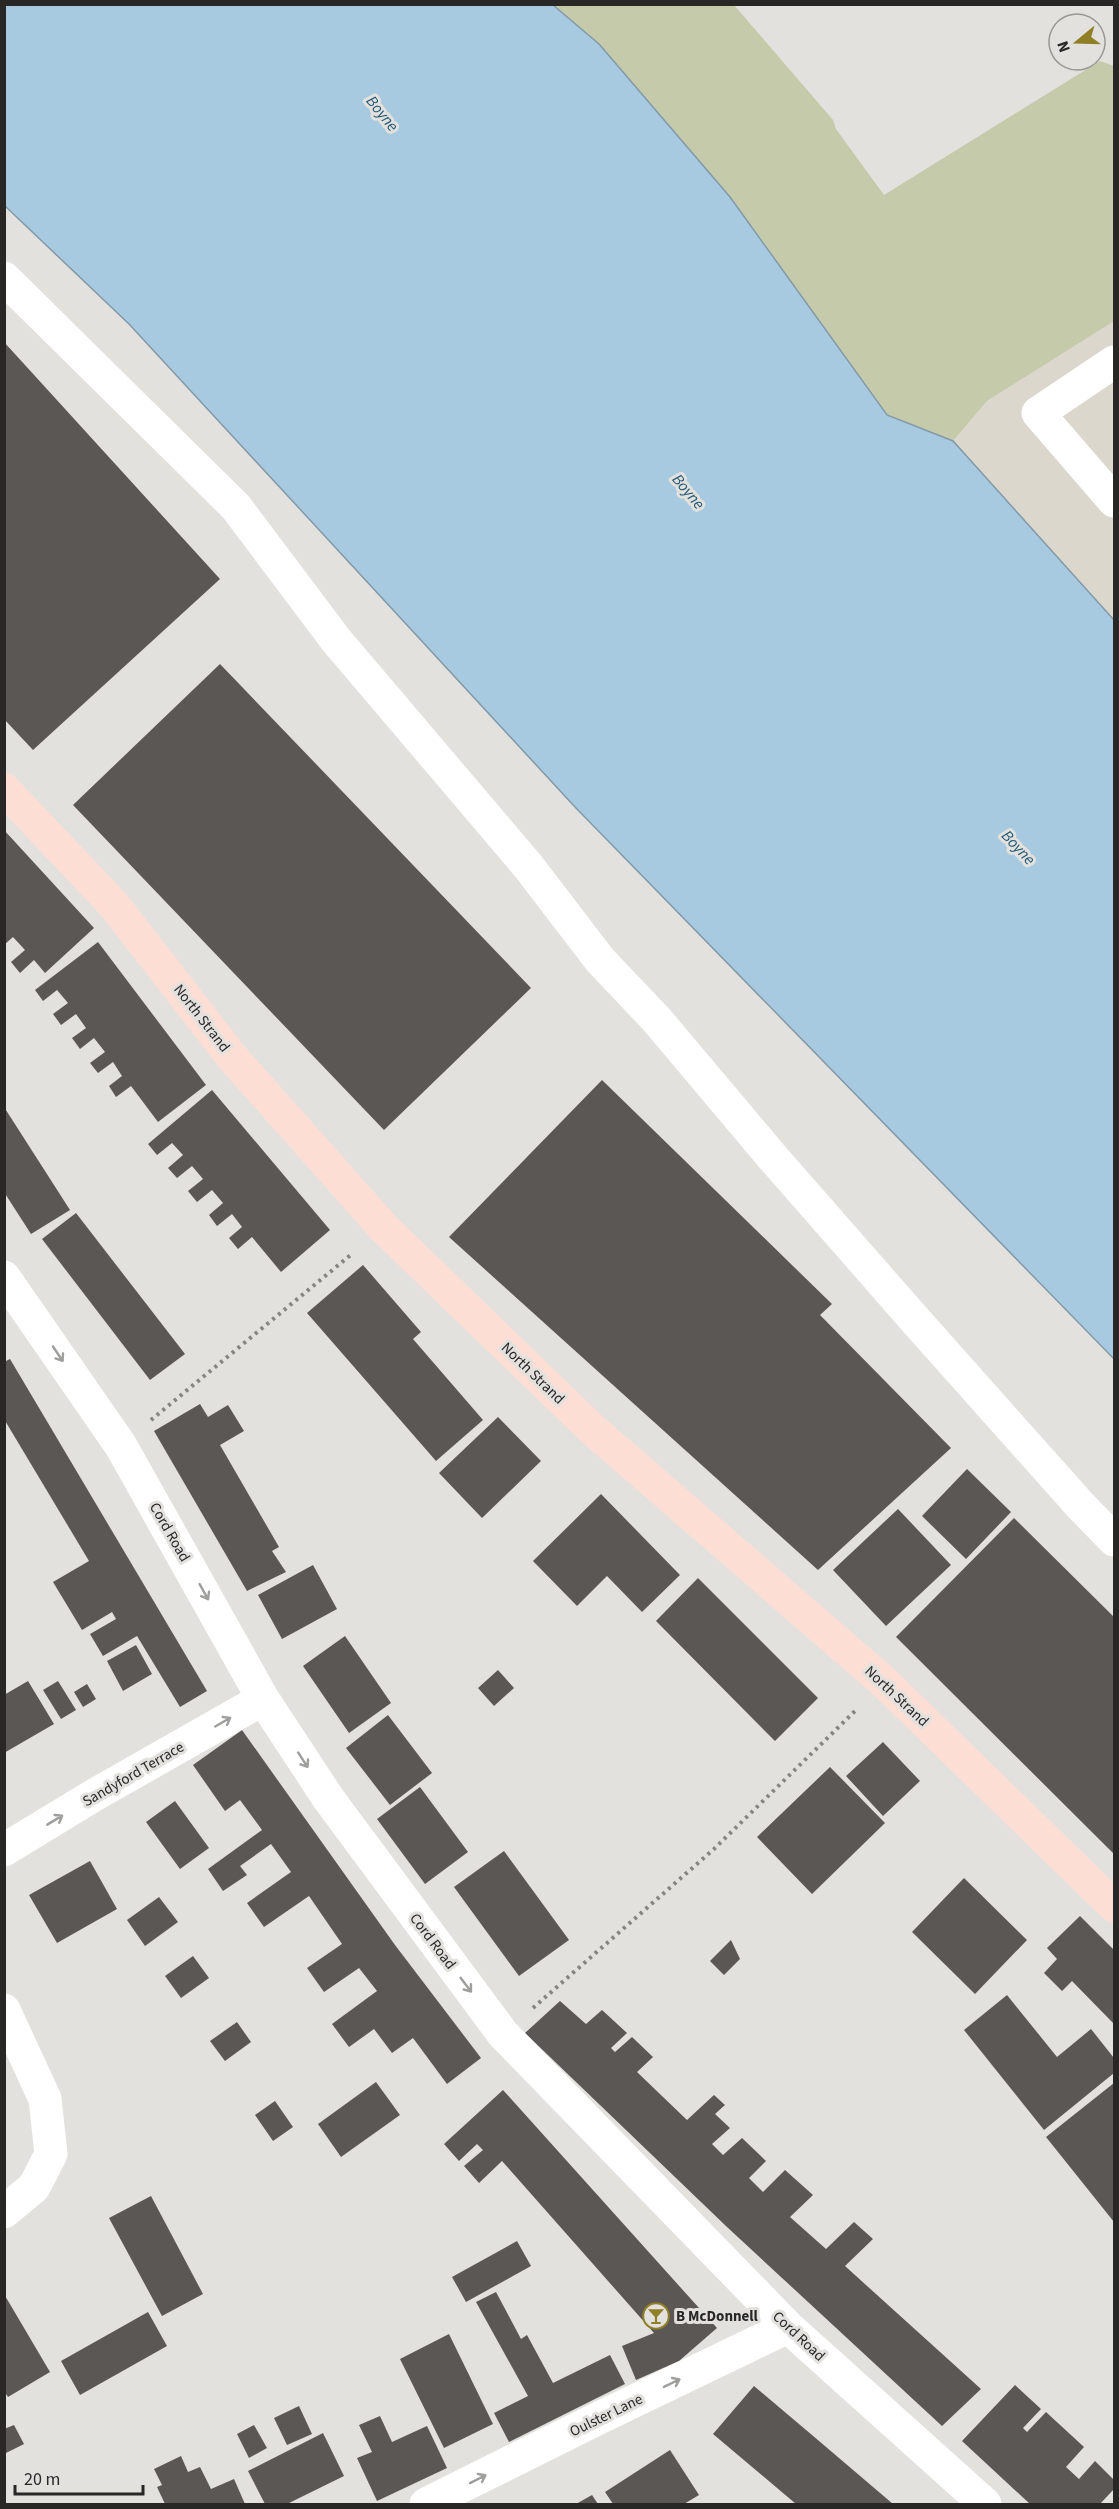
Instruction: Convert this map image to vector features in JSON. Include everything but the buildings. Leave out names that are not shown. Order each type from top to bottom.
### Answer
[{"type":"main road","name":"North Strand","points":[[4,789],[114,904],[232,1057],[384,1228],[592,1429],[884,1682],[1114,1906]]},
{"type":"street","points":[[4,278],[236,507],[336,640],[528,866],[600,960],[657,1020],[774,1159],[916,1321],[1114,1540]]},
{"type":"street","points":[[1114,362],[1038,413],[1114,501]]},
{"type":"street","name":"Cord Road","points":[[4,1277],[15,1311],[121,1446],[263,1699],[328,1798],[503,2034],[788,2327],[985,2505]]},
{"type":"street","name":"Sandyford Terrace","points":[[4,1850],[96,1794],[263,1699]]},
{"type":"street","points":[[4,2010],[45,2099],[51,2154],[34,2187],[4,2212]]},
{"type":"street","name":"Oulster Lane","points":[[426,2505],[788,2327]]},
{"type":"path","points":[[121,1446],[384,1228]]},
{"type":"path","points":[[503,2034],[714,1849],[884,1682]]},
{"type":"shaded area","points":[[1114,321],[1114,620],[953,441],[987,401]]},
{"type":"green space","points":[[553,5],[734,5],[833,120],[836,129],[884,195],[1082,72],[1107,72],[1107,64],[1114,66],[1114,321],[987,401],[953,441],[887,415],[730,197],[599,44]]},
{"type":"water","name":"Boyne","points":[[4,5],[553,5],[599,44],[730,197],[887,415],[953,441],[1114,620],[1114,1359],[575,807],[129,324],[5,206]]},
{"type":"place","name":"B McDonnell","points":[[656,2316]]}]
